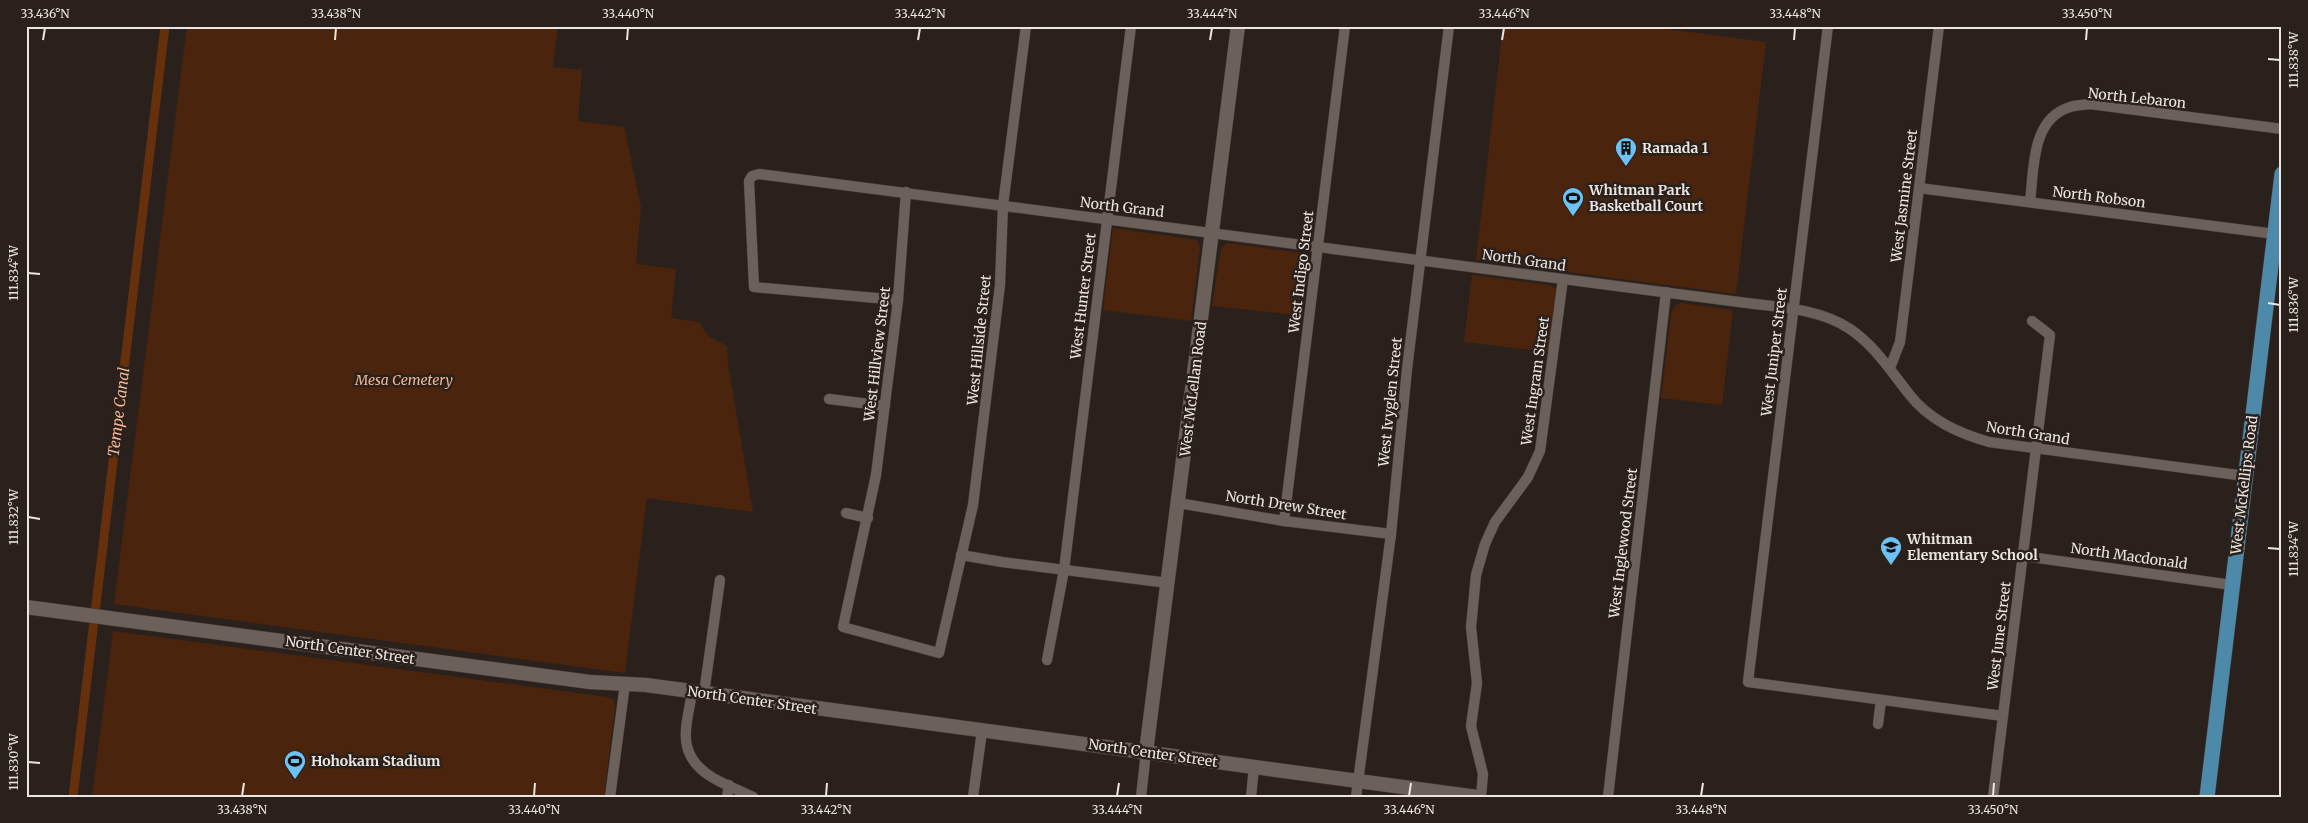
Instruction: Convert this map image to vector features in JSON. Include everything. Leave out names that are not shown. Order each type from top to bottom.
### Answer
[{"type":"main road","name":"West McKellips Road","points":[[2207,797],[2282,174]]},
{"type":"street","name":"West Hillside Street","points":[[939,653],[973,505],[1000,285],[1003,205],[1026,26]]},
{"type":"street","name":"West Hunter Street","points":[[1048,660],[1064,570],[1131,26]]},
{"type":"street","name":"West McLellan Road","points":[[1146,752],[1238,26]]},
{"type":"street","name":"West Indigo Street","points":[[1284,521],[1345,26]]},
{"type":"street","name":"West Ivyglen Street","points":[[1356,797],[1391,534],[1420,260],[1449,26]]},
{"type":"street","name":"West Juniper Street","points":[[1828,26],[1748,682],[1881,700]]},
{"type":"street","name":"West Jasmine Street","points":[[1890,368],[1900,342],[1939,26]]},
{"type":"street","name":"North Lebaron","points":[[2030,202],[2041,132],[2053,116],[2070,107],[2090,104],[2282,129]]},
{"type":"street","name":"North Grand","points":[[898,300],[754,287],[749,182],[752,176],[759,174],[1107,218],[1666,292],[1820,315],[1849,328],[1872,346],[1910,395],[1928,414],[1948,427],[1989,442],[2245,476]]},
{"type":"street","name":"North Robson","points":[[1919,188],[2274,234]]},
{"type":"street","name":"West Hillview Street","points":[[906,192],[898,300],[876,475],[843,627],[939,653]]},
{"type":"street","name":"West Ingram Street","points":[[1481,797],[1483,774],[1471,726],[1477,683],[1471,628],[1476,574],[1485,544],[1495,522],[1528,477],[1540,451],[1563,279]]},
{"type":"street","name":"West Inglewood Street","points":[[1608,797],[1666,292]]},
{"type":"street","name":"West June Street","points":[[1993,797],[2050,335],[2032,321]]},
{"type":"street","points":[[829,399],[885,406]]},
{"type":"street","name":"North Drew Street","points":[[1178,503],[1284,521],[1391,534]]},
{"type":"street","points":[[846,513],[868,518]]},
{"type":"street","points":[[961,554],[1002,562],[1168,583]]},
{"type":"street","name":"North Macdonald","points":[[2023,556],[2232,584]]},
{"type":"street","points":[[720,580],[698,692],[686,733],[687,746],[694,763],[707,774],[753,797]]},
{"type":"street","name":"North Center Street","points":[[26,607],[580,681],[698,692],[1477,797]]},
{"type":"street","points":[[610,797],[625,684]]},
{"type":"street","points":[[1878,724],[1881,700],[2003,716]]},
{"type":"street","points":[[973,797],[982,731]]},
{"type":"street","points":[[1141,797],[1146,752]]},
{"type":"street","points":[[1251,797],[1254,767]]},
{"type":"street","points":[[727,797],[728,785]]},
{"type":"green space","name":"Mesa Cemetery","points":[[187,26],[558,26],[553,67],[582,70],[578,121],[624,127],[641,207],[636,264],[676,269],[671,318],[699,322],[708,336],[727,346],[728,364],[753,512],[647,498],[625,673],[114,604]]},
{"type":"green space","points":[[1503,26],[1645,26],[1766,42],[1736,294],[1476,260]]},
{"type":"green space","points":[[1113,228],[1197,240],[1200,247],[1191,321],[1103,310]]},
{"type":"green space","points":[[1228,243],[1310,254],[1303,316],[1212,306],[1221,248]]},
{"type":"green space","points":[[1472,275],[1549,285],[1557,289],[1550,352],[1464,342]]},
{"type":"green space","points":[[1682,303],[1733,310],[1722,405],[1661,398],[1671,315],[1675,307]]},
{"type":"green space","points":[[113,631],[608,697],[614,700],[615,706],[604,797],[92,797]]},
{"type":"waterway","name":"Tempe Canal","points":[[73,797],[165,26]]},
{"type":"place","name":"Ramada 1","points":[[1626,167]]},
{"type":"place","name":"Whitman Park Basketball Court","points":[[1573,217]]},
{"type":"place","name":"Whitman Elementary School","points":[[1891,566]]},
{"type":"place","name":"Hohokam Stadium","points":[[295,780]]}]
